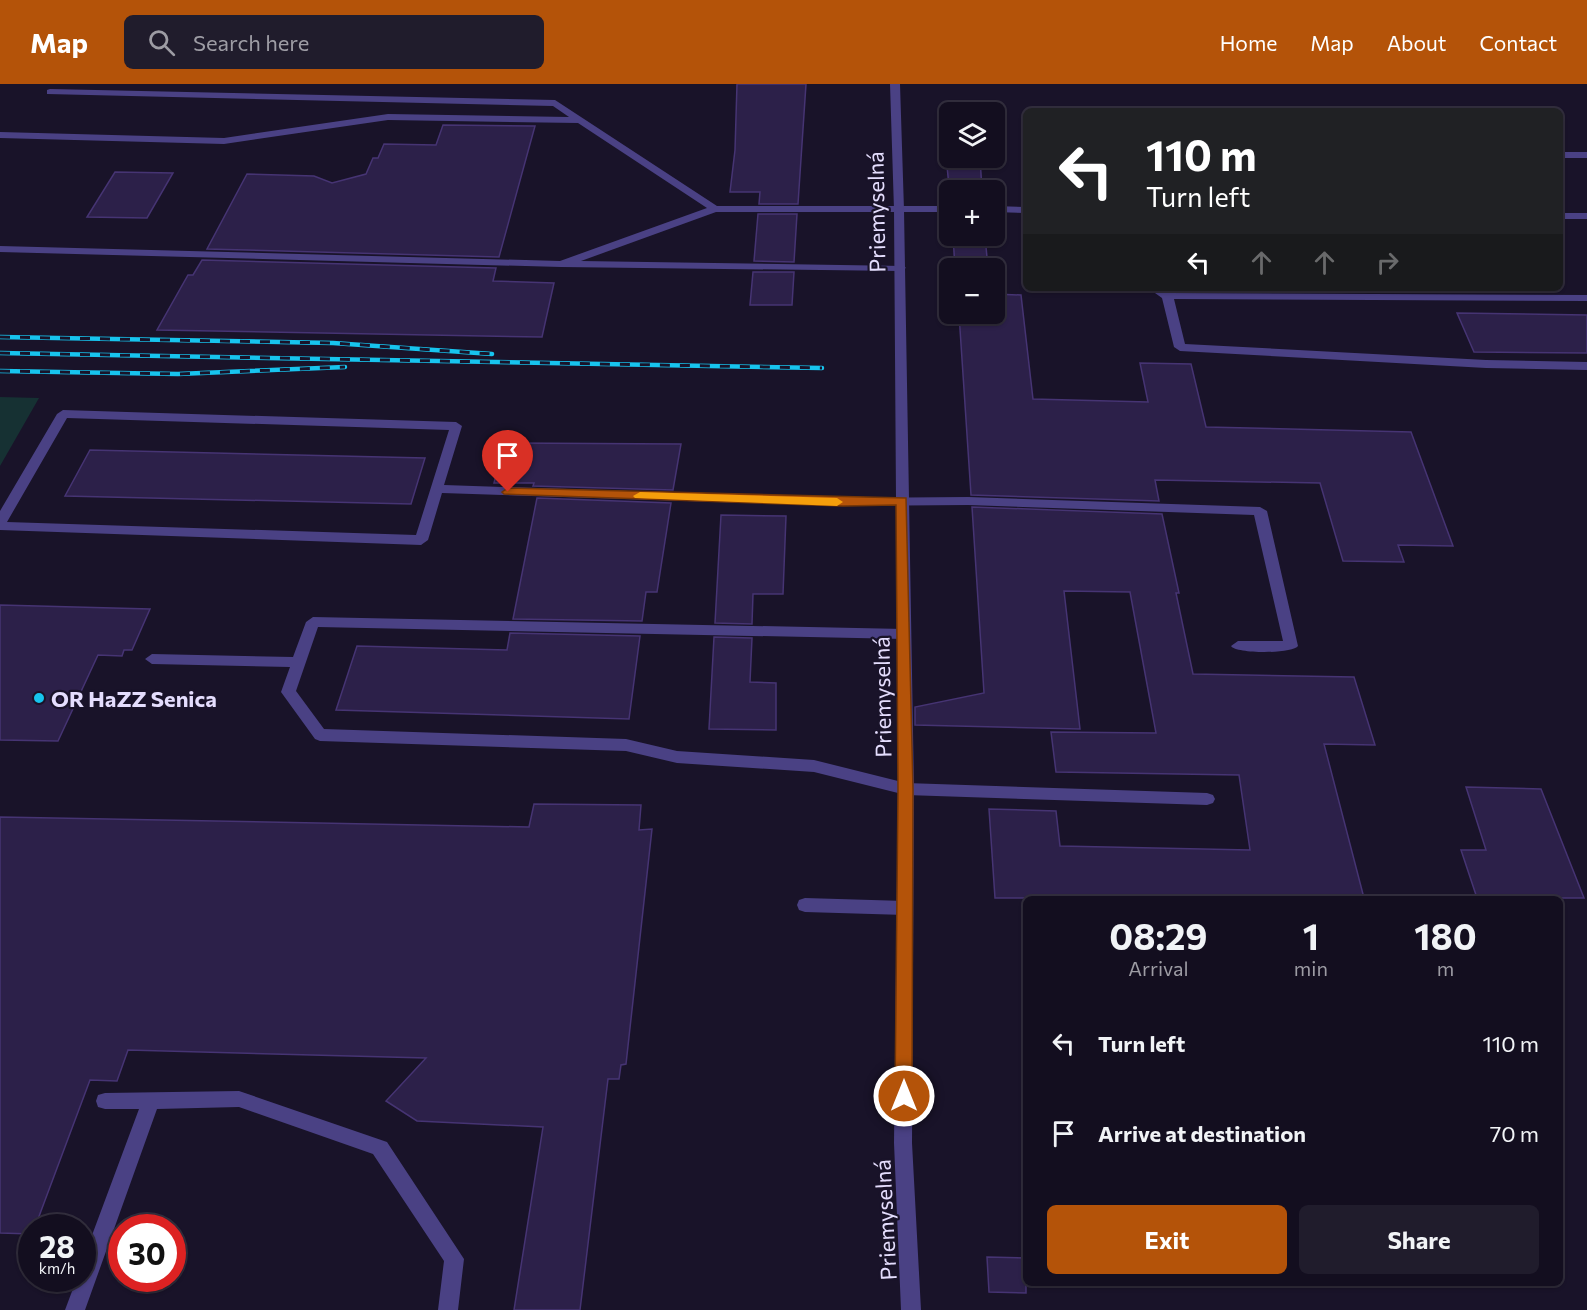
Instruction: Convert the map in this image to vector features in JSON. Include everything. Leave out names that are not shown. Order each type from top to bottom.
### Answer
[{"type":"street","name":"Priemyselná","points":[[895,84],[900,268],[906,789],[903,1143],[911,1310]]},
{"type":"street","points":[[50,92],[555,103],[715,209]]},
{"type":"street","points":[[0,135],[224,141],[388,117],[578,120]]},
{"type":"street","points":[[1563,155],[1587,155]]},
{"type":"street","points":[[561,264],[715,209],[939,208]]},
{"type":"street","points":[[1005,209],[1023,210]]},
{"type":"street","points":[[1563,216],[1587,216]]},
{"type":"street","points":[[0,249],[561,264],[900,268]]},
{"type":"street","points":[[1159,291],[1167,296],[1587,298]]},
{"type":"street","points":[[1167,296],[1180,347],[1486,364],[1587,366]]},
{"type":"street","points":[[63,414],[456,426],[437,489],[421,540],[0,524],[63,414]]},
{"type":"street","points":[[437,489],[831,502],[968,501],[1260,511],[1291,646],[1238,646]]},
{"type":"street","points":[[904,634],[313,622],[288,692],[320,735],[626,745],[677,757],[814,766],[906,789],[1207,799]]},
{"type":"street","points":[[152,659],[298,662]]},
{"type":"street","points":[[805,905],[905,908]]},
{"type":"street","points":[[105,1101],[239,1099],[380,1148],[454,1259],[448,1310]]},
{"type":"street","points":[[75,1310],[152,1100]]},
{"type":"green space","points":[[0,397],[39,398],[0,466]]},
{"type":"building","points":[[737,84],[806,84],[798,204],[759,204],[760,192],[730,192],[735,150]]},
{"type":"building","points":[[443,125],[535,126],[499,257],[207,249],[247,174],[314,176],[332,183],[366,174],[373,158],[378,158],[384,144],[436,145]]},
{"type":"building","points":[[947,168],[981,168],[981,180],[948,180]]},
{"type":"building","points":[[115,172],[173,173],[147,218],[87,217]]},
{"type":"building","points":[[758,214],[797,214],[794,262],[754,261]]},
{"type":"building","points":[[954,246],[986,246],[987,258],[954,258]]},
{"type":"building","points":[[202,260],[496,268],[493,281],[554,283],[542,337],[157,330],[188,275],[193,275]]},
{"type":"building","points":[[753,272],[794,272],[792,305],[750,305]]},
{"type":"building","points":[[1005,294],[1021,295],[1033,399],[1148,402],[1140,363],[1191,364],[1206,427],[1411,432],[1453,546],[1398,545],[1404,562],[1343,561],[1320,483],[1155,480],[1159,501],[971,495],[960,324],[1005,324]]},
{"type":"building","points":[[1457,313],[1587,315],[1587,353],[1474,352]]},
{"type":"building","points":[[504,443],[681,444],[673,490],[494,483]]},
{"type":"building","points":[[90,450],[425,458],[411,504],[65,496]]},
{"type":"building","points":[[537,498],[671,503],[657,592],[646,592],[642,621],[513,619]]},
{"type":"building","points":[[972,507],[1162,514],[1193,674],[1354,677],[1375,745],[1324,744],[1363,896],[1023,896],[1023,898],[995,898],[989,809],[1056,811],[1060,846],[1250,850],[1239,775],[1056,772],[1051,732],[1156,733],[1130,592],[1064,591],[1080,729],[915,725],[915,707],[984,693]]},
{"type":"building","points":[[721,515],[786,516],[783,594],[753,594],[752,624],[715,623]]},
{"type":"building","name":"OR HaZZ Senica","points":[[0,605],[150,609],[132,650],[124,650],[122,656],[98,655],[58,741],[0,740]]},
{"type":"building","points":[[510,633],[640,636],[629,719],[336,710],[357,646],[507,650]]},
{"type":"building","points":[[714,637],[752,638],[750,682],[776,683],[776,730],[709,729]]},
{"type":"building","points":[[1466,787],[1541,789],[1584,898],[1476,896],[1461,850],[1486,850]]},
{"type":"building","points":[[534,804],[641,805],[639,830],[652,829],[626,1064],[621,1065],[619,1079],[608,1079],[580,1310],[514,1310],[543,1127],[417,1121],[386,1101],[426,1058],[128,1050],[117,1081],[90,1080],[40,1214],[18,1214],[18,1234],[0,1233],[0,817],[529,827]]},
{"type":"building","points":[[987,1257],[1023,1258],[1023,1286],[1026,1286],[1026,1293],[989,1292]]},
{"type":"railway","points":[[0,337],[333,343],[492,354]]},
{"type":"railway","points":[[0,353],[822,368]]},
{"type":"railway","points":[[0,371],[178,374],[345,367]]},
{"type":"slow traffic","points":[[640,496],[837,502]]},
{"type":"place","name":"OR HaZZ Senica","points":[[39,698]]},
{"type":"route","points":[[508,492],[843,502],[902,501],[906,789],[904,1096]]}]
